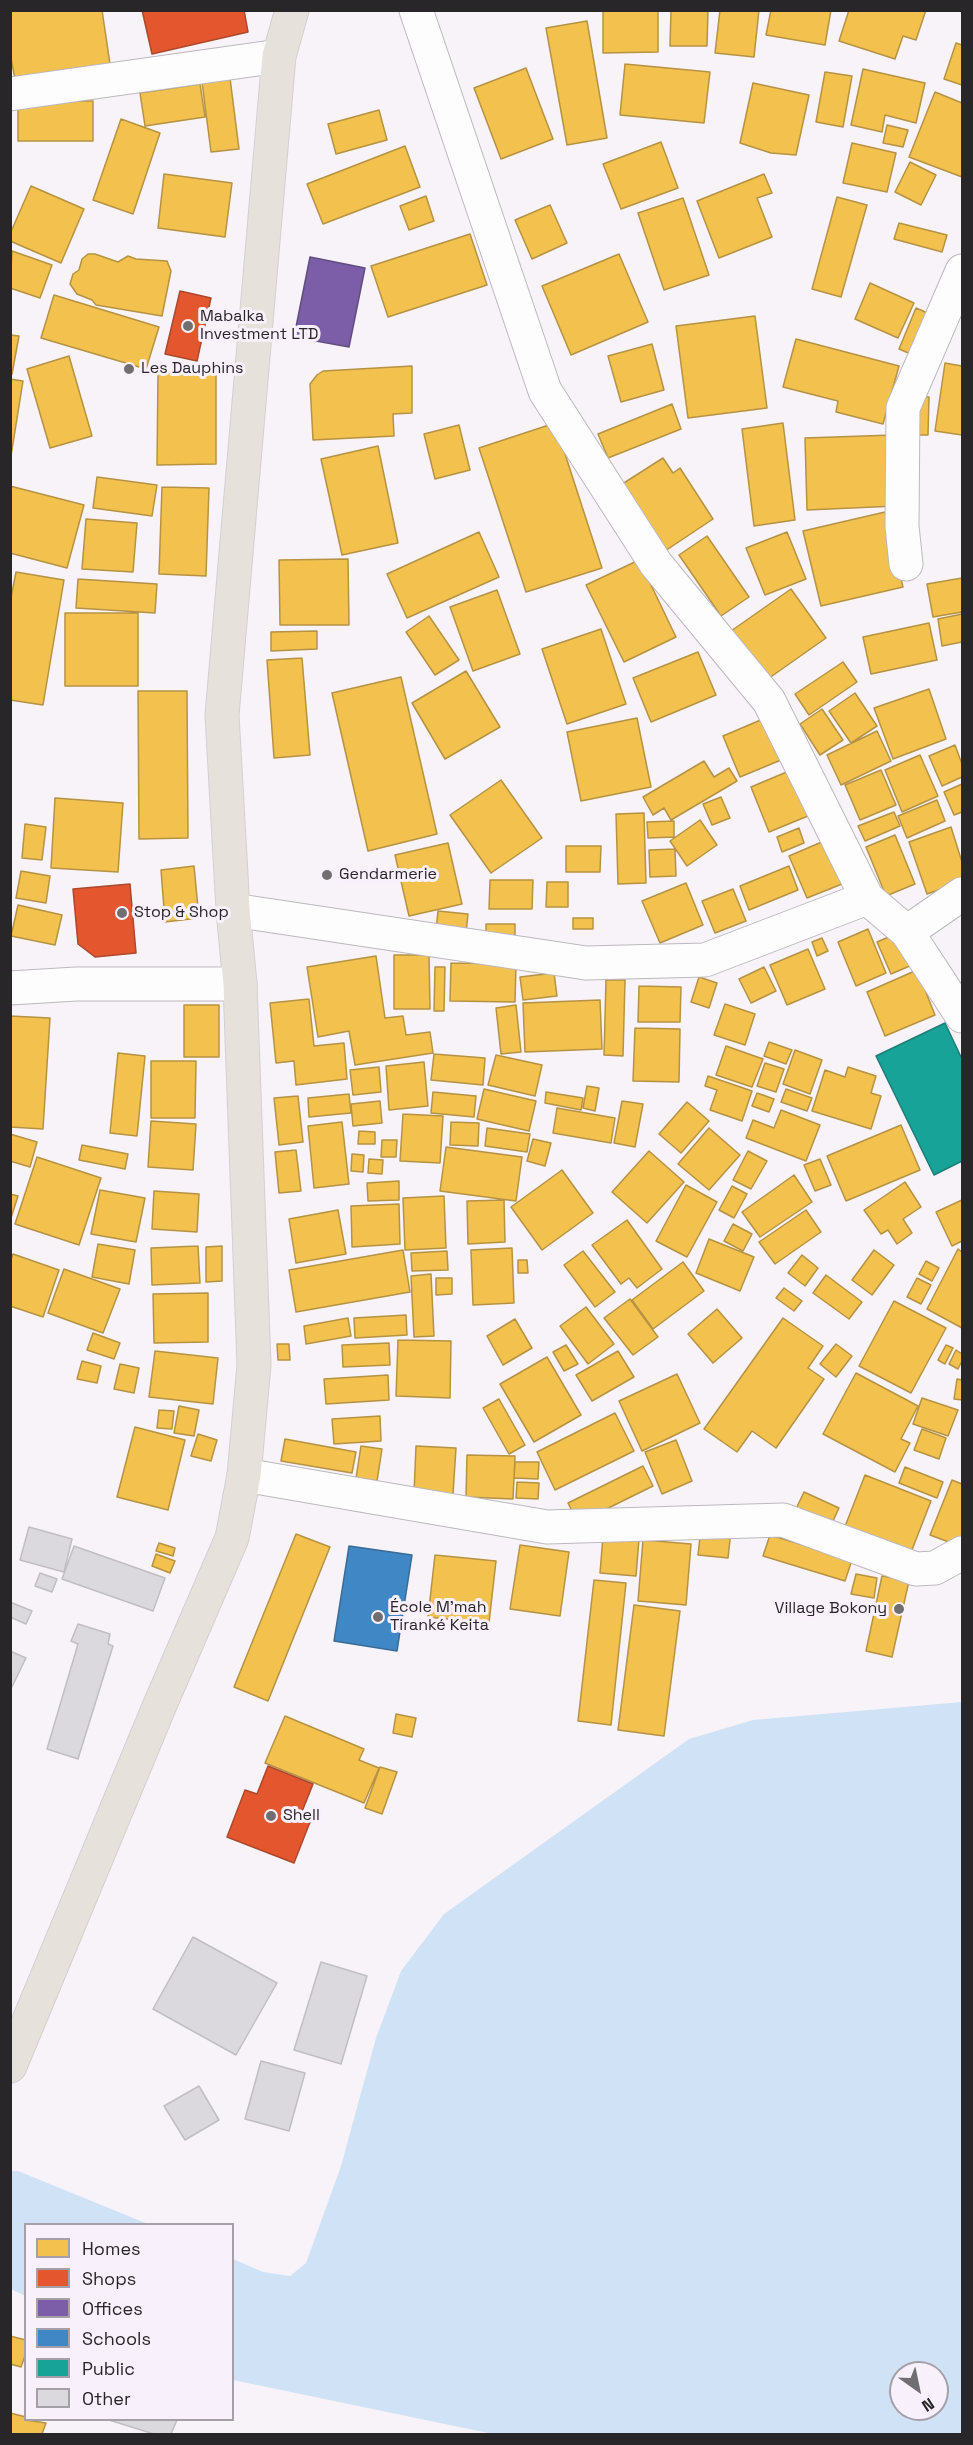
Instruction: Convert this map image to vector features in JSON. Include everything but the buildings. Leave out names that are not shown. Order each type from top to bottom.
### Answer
[{"type":"main road","points":[[10,2066],[232,1538],[244,1475],[254,1365],[240,984],[233,910],[222,715],[279,56],[292,10]]},
{"type":"street","points":[[416,10],[545,391],[656,564],[769,701],[867,898],[907,932],[963,1016]]},
{"type":"street","points":[[10,94],[279,56]]},
{"type":"street","points":[[906,564],[902,526],[903,408],[963,271]]},
{"type":"street","points":[[907,932],[963,894]]},
{"type":"street","points":[[233,910],[586,963],[705,960],[867,898]]},
{"type":"street","points":[[10,988],[76,984],[240,984]]},
{"type":"street","points":[[244,1475],[547,1527],[783,1520],[916,1569],[935,1568],[963,1553]]},
{"type":"water","points":[[962,1702],[962,2434],[493,2434],[234,2380],[234,2259],[263,2272],[290,2276],[306,2263],[341,2166],[376,2038],[401,1971],[444,1914],[689,1739],[753,1720]]},
{"type":"water","points":[[11,2171],[18,2171],[146,2223],[24,2223],[24,2296],[11,2289]]},
{"type":"place","name":"Mabalka Investment LTD","points":[[188,326]]},
{"type":"place","name":"Les Dauphins","points":[[129,369]]},
{"type":"place","name":"Gendarmerie","points":[[327,875]]},
{"type":"place","name":"Stop & Shop","points":[[122,913]]},
{"type":"place","name":"Village Bokony","points":[[899,1609]]},
{"type":"place","name":"École M'mah Tiranké Keita","points":[[378,1617]]},
{"type":"place","name":"Shell","points":[[271,1816]]}]
